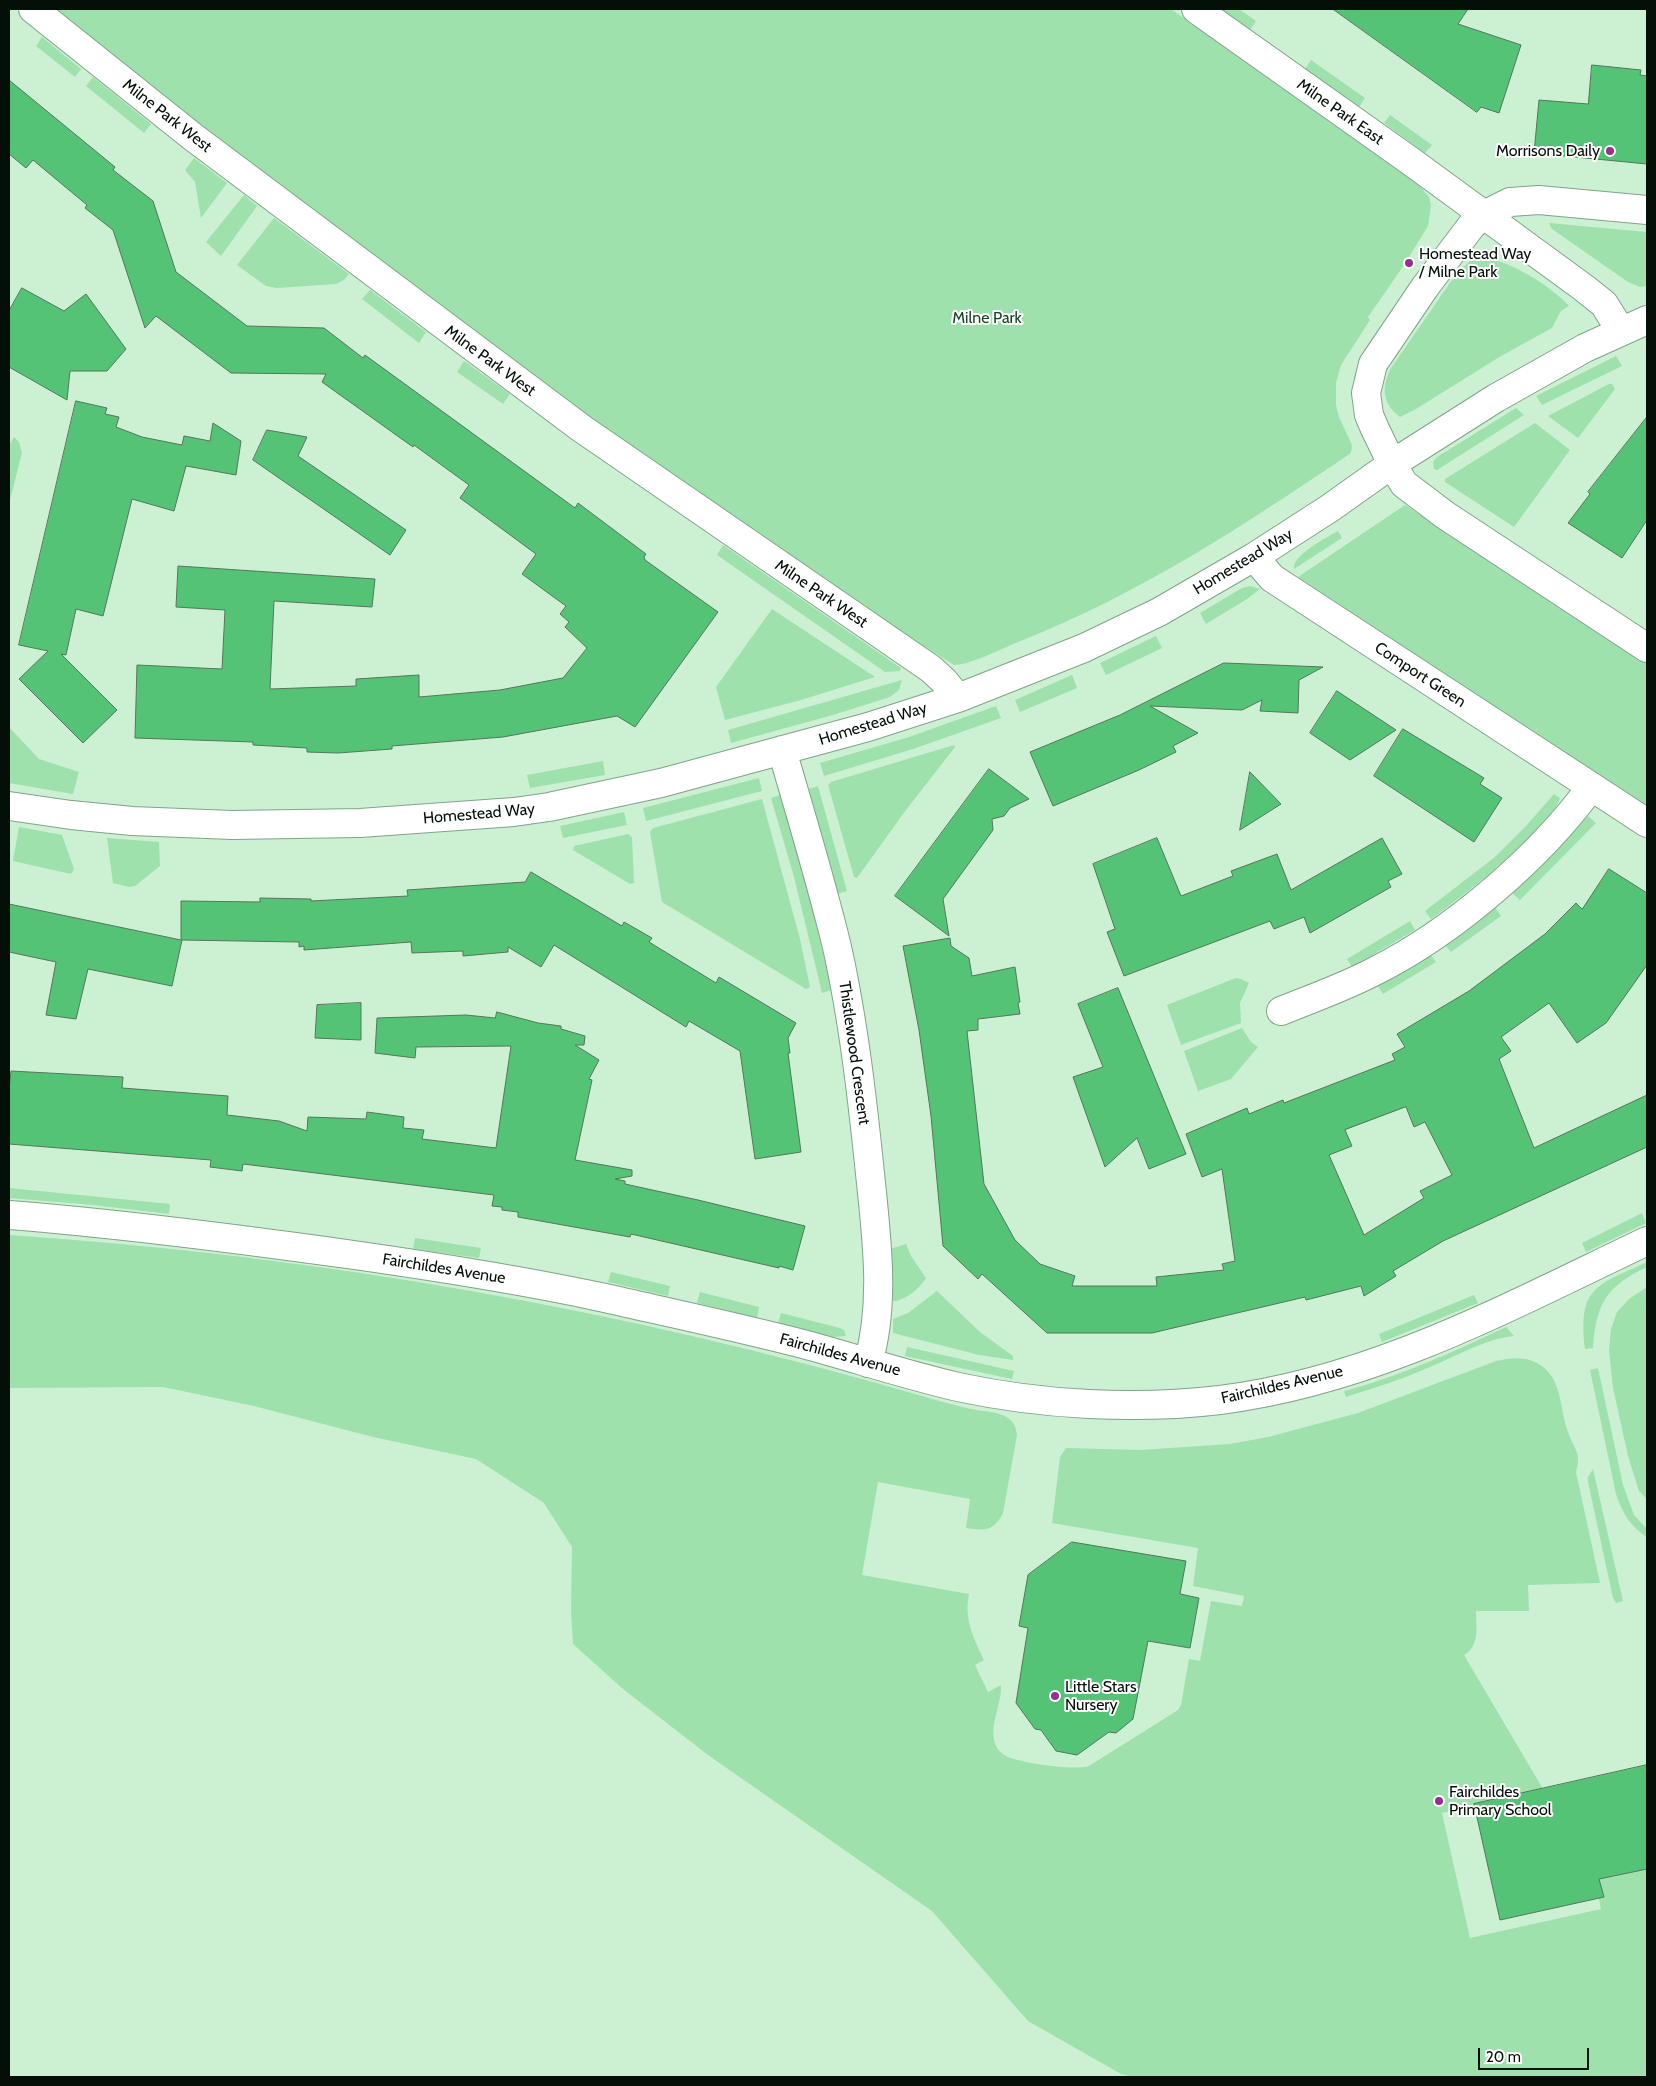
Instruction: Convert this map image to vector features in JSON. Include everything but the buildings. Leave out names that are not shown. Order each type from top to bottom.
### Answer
[{"type":"street","name":"Milne Park West","points":[[33,9],[193,137],[408,300],[581,428],[931,669],[958,698]]},
{"type":"street","name":"Milne Park East","points":[[1196,9],[1484,214],[1597,298],[1604,304],[1621,331]]},
{"type":"street","points":[[1647,210],[1539,200],[1510,202],[1484,214],[1472,225],[1425,287],[1374,364],[1366,393],[1369,414],[1392,464],[1404,484],[1422,499],[1647,648]]},
{"type":"street","name":"Homestead Way","points":[[9,806],[71,816],[223,825],[283,825],[439,819],[549,807],[661,783],[868,727],[958,698],[1105,638],[1167,608],[1254,557],[1330,508],[1392,464],[1523,382],[1585,348],[1647,320]]},
{"type":"street","name":"Comport Green","points":[[1254,557],[1272,578],[1647,824]]},
{"type":"street","name":"Thistlewood Crescent","points":[[782,750],[837,948],[857,1066],[874,1215],[878,1291],[876,1333],[868,1363]]},
{"type":"street","points":[[1281,1011],[1337,990],[1377,970],[1447,926],[1532,855],[1575,809],[1591,787]]},
{"type":"street","name":"Fairchildes Avenue","points":[[9,1215],[219,1236],[484,1275],[589,1295],[729,1326],[964,1388],[1041,1399],[1136,1404],[1228,1399],[1293,1386],[1367,1365],[1410,1351],[1464,1328],[1647,1241]]},
{"type":"green space","name":"Milne Park","points":[[54,9],[1171,9],[1419,185],[1429,197],[1431,205],[1428,226],[1368,317],[1370,320],[1341,365],[1336,383],[1336,405],[1339,417],[1352,445],[1351,453],[1271,507],[1190,557],[1148,580],[1063,623],[977,660],[954,665],[900,631],[594,420],[196,122]]},
{"type":"green space","points":[[1220,9],[1239,9],[1256,21],[1250,30]]},
{"type":"green space","points":[[42,37],[81,69],[75,77],[36,46]]},
{"type":"green space","points":[[1311,60],[1365,98],[1359,107],[1305,69]]},
{"type":"green space","points":[[93,77],[151,124],[144,133],[86,86]]},
{"type":"green space","points":[[1390,115],[1432,145],[1425,153],[1384,123]]},
{"type":"green space","points":[[194,158],[227,183],[201,218],[195,182],[185,170]]},
{"type":"green space","points":[[244,195],[257,206],[221,256],[206,242]]},
{"type":"green space","points":[[274,218],[349,274],[344,280],[336,284],[277,288],[266,286],[237,265]]},
{"type":"green space","points":[[1549,223],[1647,232],[1647,286],[1640,287],[1628,282],[1552,229]]},
{"type":"green space","points":[[1485,258],[1519,269],[1542,283],[1569,306],[1561,311],[1552,328],[1501,356],[1400,417],[1390,406],[1385,394],[1386,382],[1391,368],[1456,274],[1470,261]]},
{"type":"green space","points":[[370,290],[426,332],[419,343],[362,299]]},
{"type":"green space","points":[[1616,356],[1622,366],[1542,405],[1536,396]]},
{"type":"green space","points":[[464,361],[510,394],[503,404],[457,372]]},
{"type":"green space","points":[[1612,384],[1615,389],[1578,438],[1548,416]]},
{"type":"green space","points":[[1516,408],[1524,415],[1437,470],[1434,469],[1433,462],[1437,457]]},
{"type":"green space","points":[[1535,423],[1570,450],[1514,527],[1445,482],[1445,479]]},
{"type":"green space","points":[[14,437],[19,442],[22,453],[10,500],[9,446]]},
{"type":"green space","points":[[1405,505],[1647,663],[1647,807],[1298,577]]},
{"type":"green space","points":[[1338,531],[1342,538],[1294,569],[1298,558],[1318,542]]},
{"type":"green space","points":[[723,545],[901,668],[900,671],[885,672],[717,555]]},
{"type":"green space","points":[[1250,586],[1260,589],[1206,624],[1200,613],[1242,588]]},
{"type":"green space","points":[[772,609],[875,677],[801,700],[725,720],[716,687]]},
{"type":"green space","points":[[1156,636],[1162,648],[1106,675],[1100,663]]},
{"type":"green space","points":[[1072,675],[1077,688],[1020,712],[1015,700]]},
{"type":"green space","points":[[902,680],[899,690],[890,697],[731,743],[728,730]]},
{"type":"green space","points":[[996,706],[1001,718],[913,749],[824,776],[820,763],[909,737]]},
{"type":"green space","points":[[9,727],[39,759],[79,772],[73,794],[9,783]]},
{"type":"green space","points":[[954,745],[955,747],[857,878],[854,877],[828,785],[831,782]]},
{"type":"green space","points":[[603,761],[605,775],[530,788],[527,775]]},
{"type":"green space","points":[[759,778],[762,791],[646,821],[643,808]]},
{"type":"green space","points":[[818,786],[847,891],[837,894],[808,789]]},
{"type":"green space","points":[[1554,794],[1560,798],[1557,806],[1549,817],[1515,852],[1431,919],[1425,911],[1495,857]]},
{"type":"green space","points":[[780,795],[804,875],[832,990],[822,993],[794,877],[771,798]]},
{"type":"green space","points":[[762,799],[800,939],[810,987],[806,989],[662,902],[650,832],[653,828]]},
{"type":"green space","points":[[624,812],[627,825],[563,838],[560,826]]},
{"type":"green space","points":[[1588,816],[1596,823],[1520,900],[1512,893]]},
{"type":"green space","points":[[19,827],[62,835],[74,869],[71,874],[13,861]]},
{"type":"green space","points":[[628,834],[632,837],[634,883],[630,884],[573,850],[574,846]]},
{"type":"green space","points":[[107,838],[159,842],[160,866],[135,886],[129,887],[113,883]]},
{"type":"green space","points":[[1495,907],[1501,916],[1451,952],[1444,944]]},
{"type":"green space","points":[[1410,921],[1415,930],[1352,967],[1347,959]]},
{"type":"green space","points":[[1430,954],[1436,962],[1383,994],[1377,985]]},
{"type":"green space","points":[[1236,978],[1249,983],[1240,1003],[1241,1023],[1181,1045],[1167,1005]]},
{"type":"green space","points":[[1242,1028],[1251,1042],[1258,1047],[1231,1079],[1198,1091],[1184,1051]]},
{"type":"green space","points":[[9,1188],[170,1204],[169,1214],[9,1198]]},
{"type":"green space","points":[[1642,1213],[1646,1223],[1586,1252],[1582,1243]]},
{"type":"green space","points":[[9,1235],[239,1256],[470,1291],[698,1337],[811,1365],[956,1406],[997,1413],[1004,1416],[1013,1423],[1017,1435],[1003,1513],[1000,1519],[988,1528],[966,1528],[970,1499],[878,1482],[862,1575],[969,1594],[969,1620],[973,1636],[984,1660],[975,1665],[988,1692],[1001,1685],[994,1729],[997,1748],[1004,1755],[1015,1759],[1036,1764],[1072,1768],[1089,1766],[1178,1710],[1181,1705],[1189,1659],[1200,1661],[1211,1601],[1242,1606],[1244,1596],[1193,1586],[1198,1548],[1052,1523],[1060,1457],[1066,1448],[1140,1450],[1230,1444],[1268,1437],[1358,1413],[1496,1361],[1517,1358],[1537,1363],[1552,1376],[1559,1394],[1565,1423],[1578,1455],[1576,1472],[1600,1583],[1528,1585],[1529,1611],[1476,1611],[1475,1641],[1473,1647],[1464,1655],[1543,1789],[1442,1813],[1470,1938],[1601,1909],[1595,1880],[1647,1869],[1647,2077],[1132,2077],[1121,2074],[1028,2021],[932,1911],[708,1755],[623,1689],[573,1644],[571,1611],[572,1547],[544,1503],[476,1459],[373,1437],[254,1406],[163,1387],[9,1388]]},
{"type":"green space","points":[[415,1238],[481,1248],[479,1258],[413,1249]]},
{"type":"green space","points":[[906,1244],[911,1256],[926,1278],[912,1293],[902,1299],[893,1301],[890,1249]]},
{"type":"green space","points":[[1647,1262],[1647,1267],[1622,1281],[1606,1298],[1597,1319],[1593,1348],[1585,1349],[1585,1312],[1588,1300],[1594,1291],[1603,1283]]},
{"type":"green space","points":[[611,1272],[670,1286],[668,1296],[608,1282]]},
{"type":"green space","points":[[1647,1287],[1647,1499],[1639,1491],[1628,1456],[1613,1388],[1609,1350],[1611,1329],[1617,1312],[1629,1299]]},
{"type":"green space","points":[[937,1291],[980,1332],[1013,1356],[1013,1360],[979,1355],[893,1333],[893,1319],[908,1313]]},
{"type":"green space","points":[[700,1292],[759,1307],[757,1318],[697,1303]]},
{"type":"green space","points":[[1474,1295],[1478,1303],[1382,1342],[1379,1334]]},
{"type":"green space","points":[[781,1313],[840,1328],[844,1330],[846,1336],[833,1337],[778,1323]]},
{"type":"green space","points":[[1506,1327],[1514,1336],[1482,1344],[1440,1363],[1346,1397],[1344,1391],[1406,1371]]},
{"type":"green space","points":[[907,1347],[1014,1371],[1012,1379],[905,1356]]},
{"type":"green space","points":[[1598,1368],[1623,1485],[1634,1515],[1647,1529],[1647,1537],[1628,1519],[1621,1508],[1616,1494],[1590,1370]]},
{"type":"green space","points":[[1593,1469],[1623,1601],[1616,1603],[1613,1598],[1588,1482],[1588,1477]]},
{"type":"place","name":"Morrisons Daily","points":[[1610,151]]},
{"type":"place","name":"Homestead Way / Milne Park","points":[[1409,263]]},
{"type":"place","name":"Little Stars Nursery","points":[[1055,1696]]},
{"type":"place","name":"Fairchildes Primary School","points":[[1439,1801]]}]
